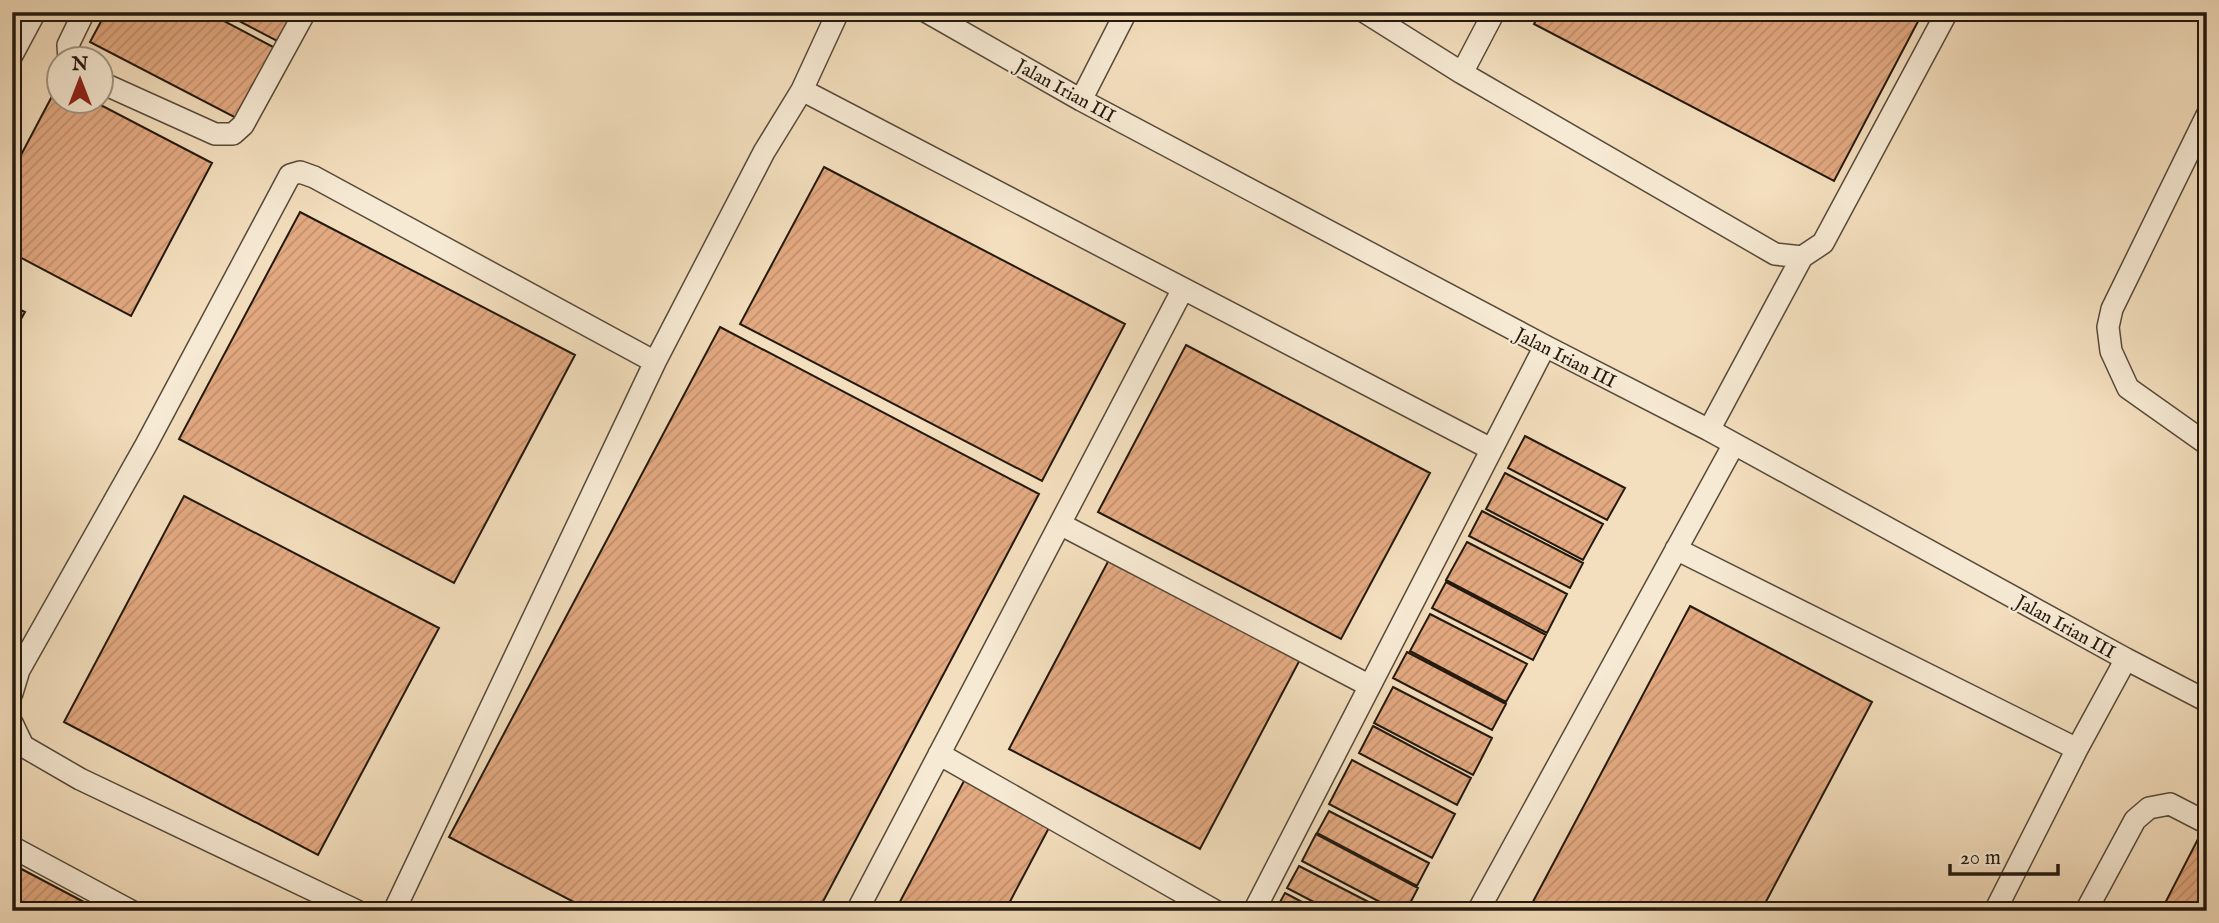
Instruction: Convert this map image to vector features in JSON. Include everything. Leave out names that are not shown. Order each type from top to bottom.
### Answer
[{"type":"lane","points":[[12,55],[35,12]]},
{"type":"lane","points":[[68,46],[85,12]]},
{"type":"lane","points":[[116,89],[215,134],[233,134],[243,125],[305,12]]},
{"type":"lane","points":[[394,911],[655,362],[777,128],[802,90],[838,12]]},
{"type":"lane","name":"Jalan Irian III","points":[[927,12],[1081,100],[1709,430],[2207,701]]},
{"type":"lane","points":[[1081,100],[1126,12]]},
{"type":"lane","points":[[1365,12],[1462,73],[1775,254],[1802,257]]},
{"type":"lane","points":[[1462,73],[1494,12]]},
{"type":"lane","points":[[1709,430],[1802,257],[1823,243],[1947,12]]},
{"type":"lane","points":[[802,90],[1491,449]]},
{"type":"lane","points":[[2207,115],[2112,309],[2108,327],[2111,351],[2128,388],[2207,444]]},
{"type":"lane","points":[[12,693],[19,670],[146,445],[290,175],[299,172],[314,177],[655,362]]},
{"type":"lane","points":[[857,911],[1183,289]]},
{"type":"lane","points":[[1254,911],[1545,346]]},
{"type":"lane","points":[[1478,911],[1734,444]]},
{"type":"lane","points":[[1060,524],[1370,686]]},
{"type":"lane","points":[[1676,550],[2077,750]]},
{"type":"lane","points":[[1995,911],[2126,659]]},
{"type":"lane","points":[[12,723],[23,746],[80,779],[357,911]]},
{"type":"lane","points":[[939,754],[1215,911]]},
{"type":"lane","points":[[2086,911],[2135,820],[2149,807],[2170,804],[2207,823]]},
{"type":"lane","points":[[12,847],[131,911]]},
{"type":"building","points":[[106,12],[207,12],[277,49],[240,120],[116,56],[116,46],[98,46],[90,42]]},
{"type":"building","points":[[222,12],[294,12],[279,42]]},
{"type":"building","points":[[1540,12],[1923,12],[1834,181],[1534,24]]},
{"type":"building","points":[[46,108],[46,116],[116,116],[116,113],[212,163],[131,316],[12,253],[12,172]]},
{"type":"building","points":[[824,167],[1125,324],[1042,481],[740,324]]},
{"type":"building","points":[[300,212],[575,355],[454,583],[179,439]]},
{"type":"building","points":[[12,306],[25,312],[12,335]]},
{"type":"building","points":[[720,327],[1039,494],[818,911],[591,911],[449,837]]},
{"type":"building","points":[[1186,345],[1430,473],[1341,639],[1098,512]]},
{"type":"building","points":[[1525,436],[1625,488],[1607,520],[1508,468]]},
{"type":"building","points":[[1505,473],[1603,524],[1583,560],[1486,509]]},
{"type":"building","points":[[184,496],[439,628],[318,855],[64,722]]},
{"type":"building","points":[[1482,511],[1583,563],[1570,588],[1469,536]]},
{"type":"building","points":[[1467,542],[1567,594],[1547,633],[1446,580]]},
{"type":"building","points":[[1112,554],[1303,654],[1200,849],[1009,749]]},
{"type":"building","points":[[1446,582],[1546,635],[1533,660],[1432,608]]},
{"type":"building","points":[[1690,606],[1872,702],[1761,911],[1528,911]]},
{"type":"building","points":[[1430,614],[1527,664],[1506,702],[1410,651]]},
{"type":"building","points":[[1407,652],[1506,704],[1492,730],[1393,678]]},
{"type":"building","points":[[1393,687],[1492,738],[1473,775],[1374,723]]},
{"type":"building","points":[[1373,726],[1471,778],[1457,805],[1359,753]]},
{"type":"building","points":[[1352,760],[1455,814],[1432,858],[1329,804]]},
{"type":"building","points":[[965,779],[1051,824],[1005,911],[895,911]]},
{"type":"building","points":[[1329,811],[1429,863],[1417,886],[1317,833]]},
{"type":"building","points":[[1316,834],[1418,888],[1406,911],[1397,911],[1302,861]]},
{"type":"building","points":[[2199,837],[2207,841],[2207,911],[2161,911]]},
{"type":"building","points":[[12,864],[101,911],[12,911]]},
{"type":"building","points":[[1299,866],[1386,911],[1331,911],[1287,888]]},
{"type":"building","points":[[1285,893],[1319,911],[1275,911]]}]
